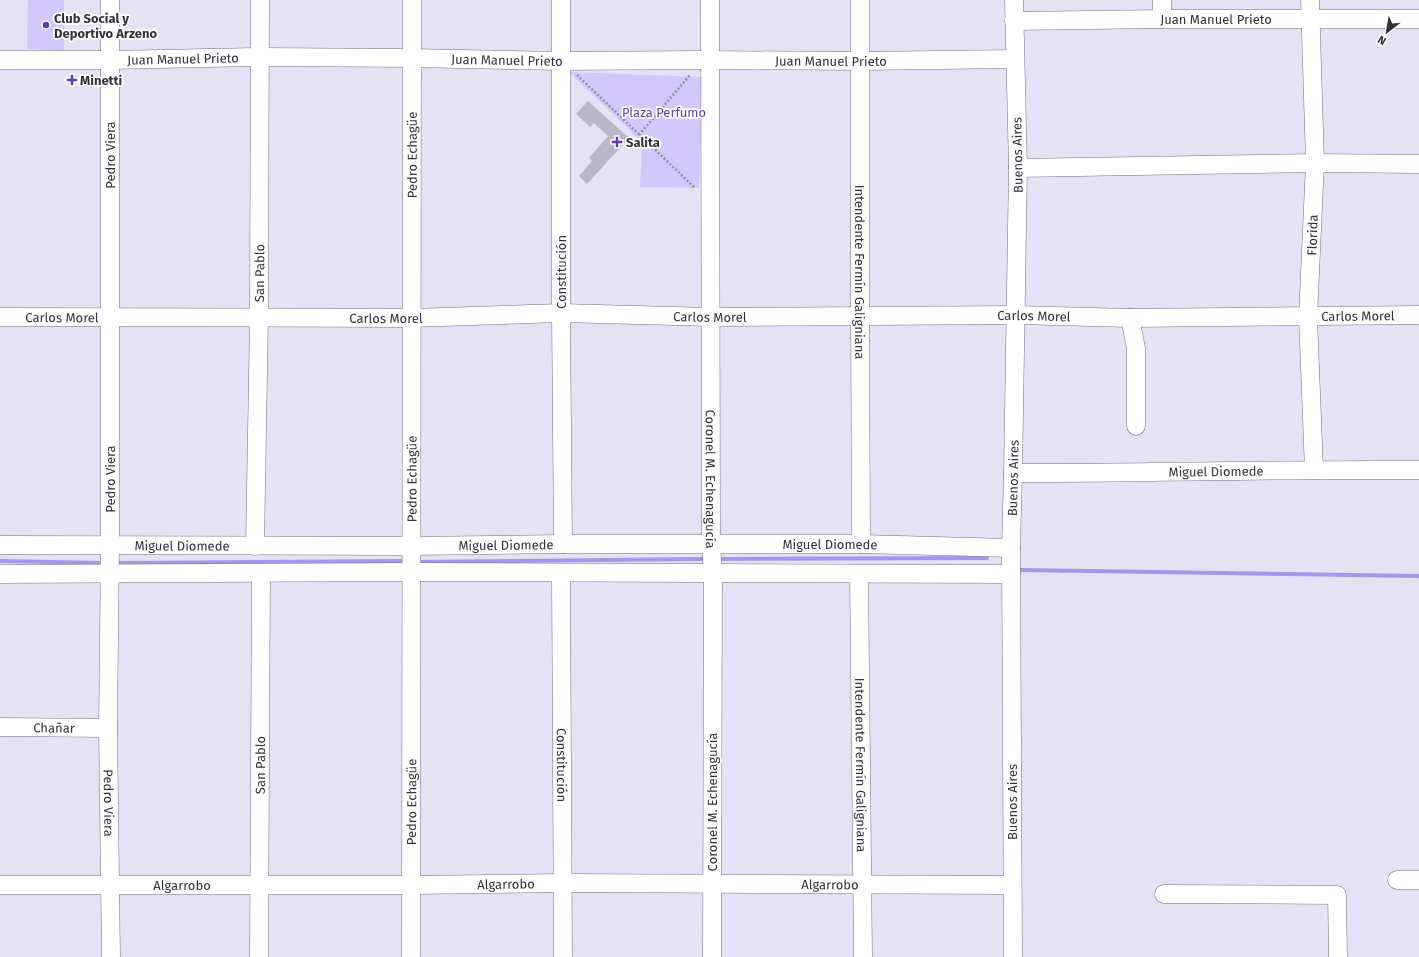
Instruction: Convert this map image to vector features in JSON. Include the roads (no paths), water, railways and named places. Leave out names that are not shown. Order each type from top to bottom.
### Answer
[{"type":"street","name":"Pedro Viera","points":[[110,0],[110,545],[108,728],[111,957]]},
{"type":"street","name":"San Pablo","points":[[255,546],[259,318],[260,0]]},
{"type":"street","name":"Pedro Echagüe","points":[[411,957],[412,0]]},
{"type":"street","name":"Constitución","points":[[561,0],[563,544]]},
{"type":"street","name":"Coronel M. Echenagucía","points":[[710,0],[706,60],[712,317],[712,957]]},
{"type":"street","name":"Intendente Fermín Galigniana","points":[[860,0],[862,544]]},
{"type":"street","name":"Buenos Aires","points":[[1013,957],[1011,548],[1014,473],[1018,168],[1014,0]]},
{"type":"street","points":[[1162,0],[1162,20]]},
{"type":"street","name":"Florida","points":[[1310,0],[1315,163],[1308,317],[1314,470]]},
{"type":"street","name":"Juan Manuel Prieto","points":[[1014,21],[1419,19]]},
{"type":"street","name":"Juan Manuel Prieto","points":[[0,60],[110,60],[260,57],[562,61],[861,61],[1015,59]]},
{"type":"street","points":[[1018,168],[1315,163],[1419,164]]},
{"type":"street","name":"Carlos Morel","points":[[0,317],[412,318],[561,313],[712,317],[1015,315],[1130,318],[1419,315]]},
{"type":"street","points":[[1130,318],[1136,348],[1136,426]]},
{"type":"street","name":"Miguel Diomede","points":[[1014,473],[1419,470]]},
{"type":"street","name":"Miguel Diomede","points":[[0,545],[411,546],[563,544],[862,544],[1011,548]]},
{"type":"street","name":"Miguel Diomede","points":[[0,574],[412,572],[1011,574]]},
{"type":"street","name":"San Pablo","points":[[259,957],[261,573]]},
{"type":"street","name":"Constitución","points":[[561,573],[563,957]]},
{"type":"street","name":"Intendente Fermín Galigniana","points":[[859,574],[863,957]]},
{"type":"street","name":"Chañar","points":[[0,727],[108,728]]},
{"type":"street","points":[[1397,880],[1419,880]]},
{"type":"street","name":"Algarrobo","points":[[0,885],[411,885],[563,883],[712,885],[1012,885]]},
{"type":"street","points":[[1164,894],[1337,895],[1338,957]]},
{"type":"waterway","points":[[721,559],[987,558]]},
{"type":"waterway","points":[[419,562],[704,559]]},
{"type":"waterway","points":[[0,561],[102,563]]},
{"type":"waterway","points":[[118,563],[403,561]]},
{"type":"waterway","points":[[1021,570],[1419,576]]},
{"type":"place","name":"Club Social y Deportivo Arzeno","points":[[46,25]]},
{"type":"place","name":"Minetti","points":[[72,80]]},
{"type":"place","name":"Salita","points":[[617,142]]},
{"type":"park label","name":"Plaza Perfumo","points":[[664,112]]}]
